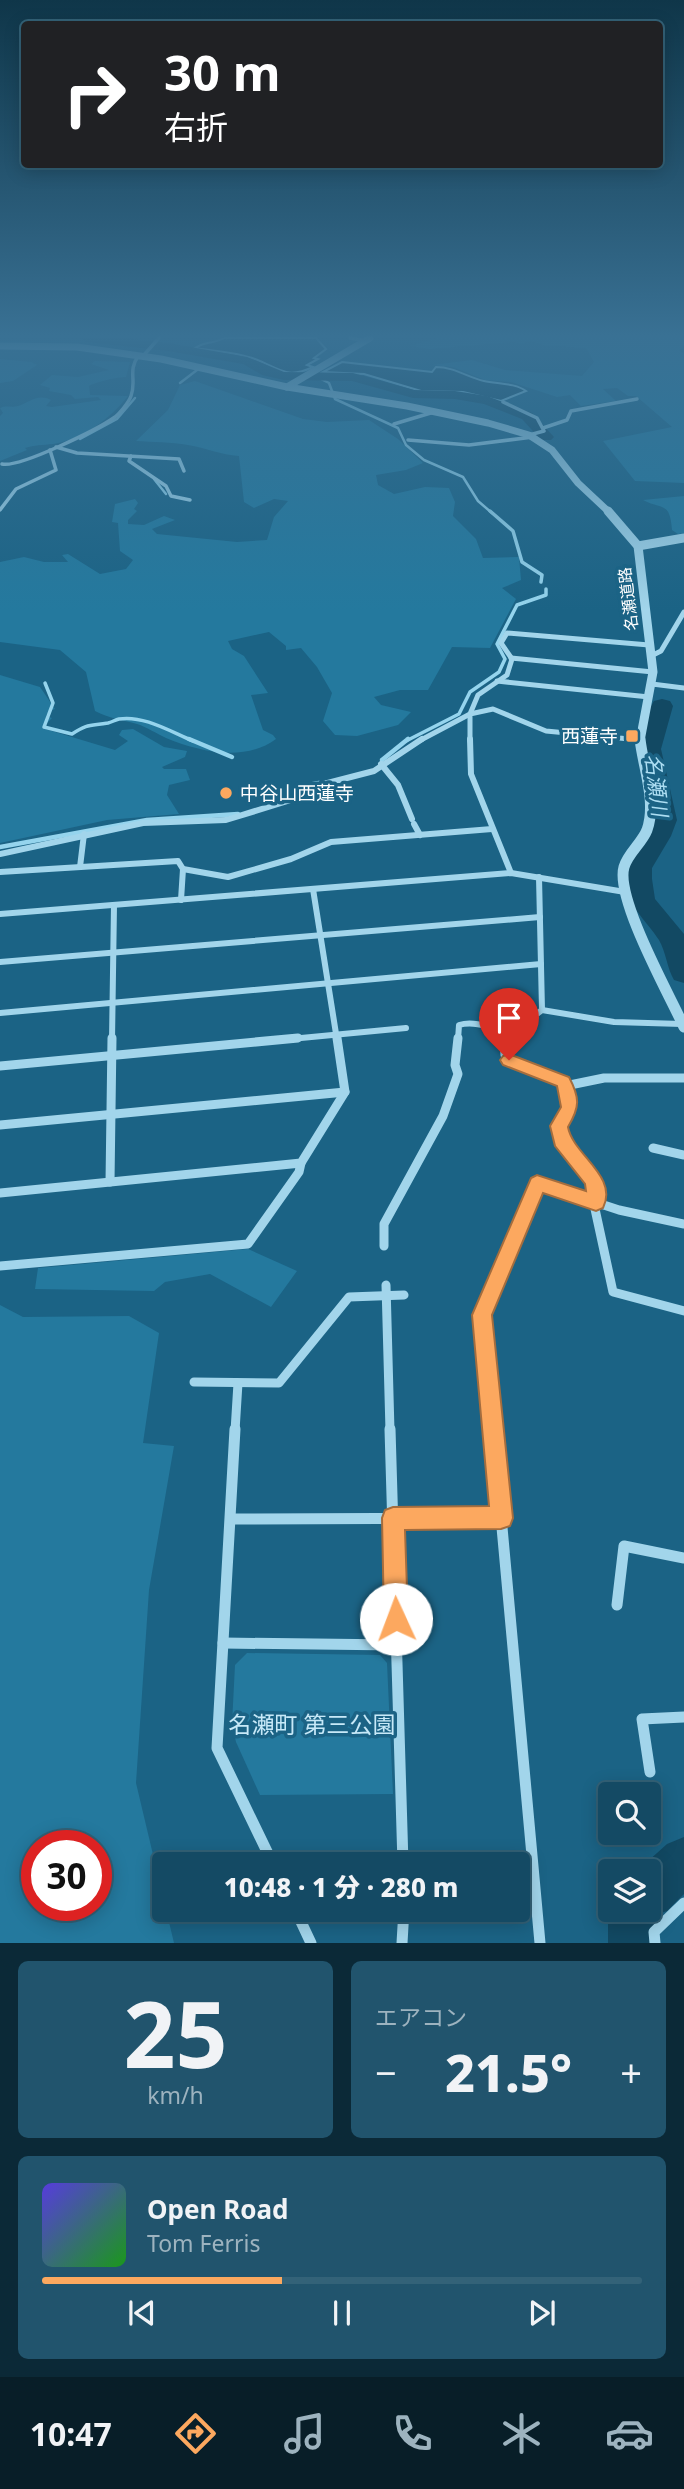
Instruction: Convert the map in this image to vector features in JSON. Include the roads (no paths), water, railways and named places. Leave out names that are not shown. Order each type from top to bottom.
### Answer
[{"type":"street","points":[[2,464],[11,466],[96,429]]},
{"type":"street","name":"名瀬道路","points":[[507,429],[533,435],[552,450],[578,484],[620,523],[638,545],[652,678],[640,740],[651,808],[647,831],[624,866],[625,892],[632,915],[683,1026]]},
{"type":"street","points":[[408,440],[469,445],[533,435],[547,429]]},
{"type":"street","points":[[56,447],[77,453],[179,459],[184,471]]},
{"type":"street","points":[[0,510],[4,498],[17,487],[56,470],[50,450]]},
{"type":"street","points":[[131,456],[128,461],[166,486],[171,496],[190,500]]},
{"type":"street","points":[[638,545],[684,538]]},
{"type":"street","points":[[511,873],[471,774],[470,714],[478,695],[507,675],[512,666],[511,658],[501,643],[507,633],[661,651],[684,612]]},
{"type":"street","points":[[511,658],[652,678],[684,688]]},
{"type":"street","points":[[496,681],[649,697]]},
{"type":"street","points":[[0,854],[143,823],[226,820],[294,799],[316,786],[373,771],[436,730],[470,714],[503,711],[545,731],[640,740]]},
{"type":"street","points":[[381,764],[398,785],[420,835]]},
{"type":"street","points":[[183,869],[228,877],[291,859],[331,842],[492,829]]},
{"type":"street","points":[[80,867],[84,834]]},
{"type":"street","points":[[0,873],[178,861],[183,869],[180,900]]},
{"type":"street","points":[[0,914],[511,873],[625,892]]},
{"type":"street","points":[[539,877],[542,1010]]},
{"type":"street","points":[[0,1266],[248,1244],[299,1172],[301,1163],[345,1092],[313,889]]},
{"type":"street","points":[[110,1182],[114,905]]},
{"type":"street","points":[[0,962],[540,917]]},
{"type":"street","points":[[0,1013],[541,964]]},
{"type":"street","points":[[384,1246],[384,1224],[443,1116],[458,1074],[455,1065],[456,1026],[469,1022],[504,1029],[519,1026],[542,1010],[627,1024],[683,1026]]},
{"type":"street","points":[[0,1066],[406,1028]]},
{"type":"street","points":[[504,1029],[505,1055],[509,1060],[563,1082],[565,1086],[570,1107],[559,1126],[561,1141],[594,1181],[595,1209],[613,1292],[684,1311]]},
{"type":"street","points":[[565,1086],[604,1078],[684,1078]]},
{"type":"street","points":[[0,1125],[345,1092]]},
{"type":"street","points":[[653,1148],[684,1154]]},
{"type":"street","points":[[0,1192],[301,1163]]},
{"type":"street","points":[[540,1943],[537,1887],[482,1315],[479,1307],[537,1183],[596,1203],[684,1224]]},
{"type":"street","points":[[386,1290],[403,1852]]},
{"type":"street","points":[[194,1382],[279,1383],[349,1297],[386,1290],[404,1295]]},
{"type":"street","points":[[238,1383],[217,1748],[267,1852]]},
{"type":"street","points":[[230,1519],[501,1518]]},
{"type":"street","points":[[617,1605],[624,1546],[684,1558]]},
{"type":"street","points":[[223,1643],[397,1645]]},
{"type":"street","points":[[650,1772],[642,1719],[684,1717]]},
{"type":"street","points":[[655,1943],[654,1932],[684,1903]]},
{"type":"street","points":[[301,1922],[311,1943]]},
{"type":"street","points":[[402,1943],[403,1922]]},
{"type":"waterway","points":[[80,439],[99,429]]},
{"type":"waterway","points":[[398,429],[406,445],[424,460],[463,477],[478,501],[492,513]]},
{"type":"waterway","name":"名瀬川","points":[[537,429],[546,437]]},
{"type":"waterway","points":[[154,479],[166,494]]},
{"type":"waterway","points":[[490,511],[513,531],[522,562],[542,575],[541,582]]},
{"type":"waterway","points":[[406,741],[459,714],[470,692],[499,672],[505,659],[497,644],[517,605],[546,595],[546,589]]},
{"type":"waterway","points":[[45,683],[53,703],[44,727],[72,734],[86,726],[128,718],[157,725],[193,741]]},
{"type":"waterway","name":"名瀬川","points":[[662,706],[650,749],[665,820],[659,836],[639,868],[639,879],[642,899],[672,937],[684,973]]},
{"type":"waterway","points":[[189,739],[232,757]]},
{"type":"waterway","points":[[382,760],[408,739]]},
{"type":"waterway","points":[[286,799],[308,785],[319,783]]},
{"type":"waterway","points":[[0,847],[147,820],[238,814]]},
{"type":"waterway","name":"名瀬川","points":[[661,1882],[684,1861]]},
{"type":"waterway","name":"名瀬川","points":[[633,1922],[633,1943]]},
{"type":"place","name":"西蓮寺","points":[[632,736]]},
{"type":"place","name":"中谷山西蓮寺","points":[[226,793]]},
{"type":"park label","name":"名瀬町 第三公園","points":[[312,1724]]}]
